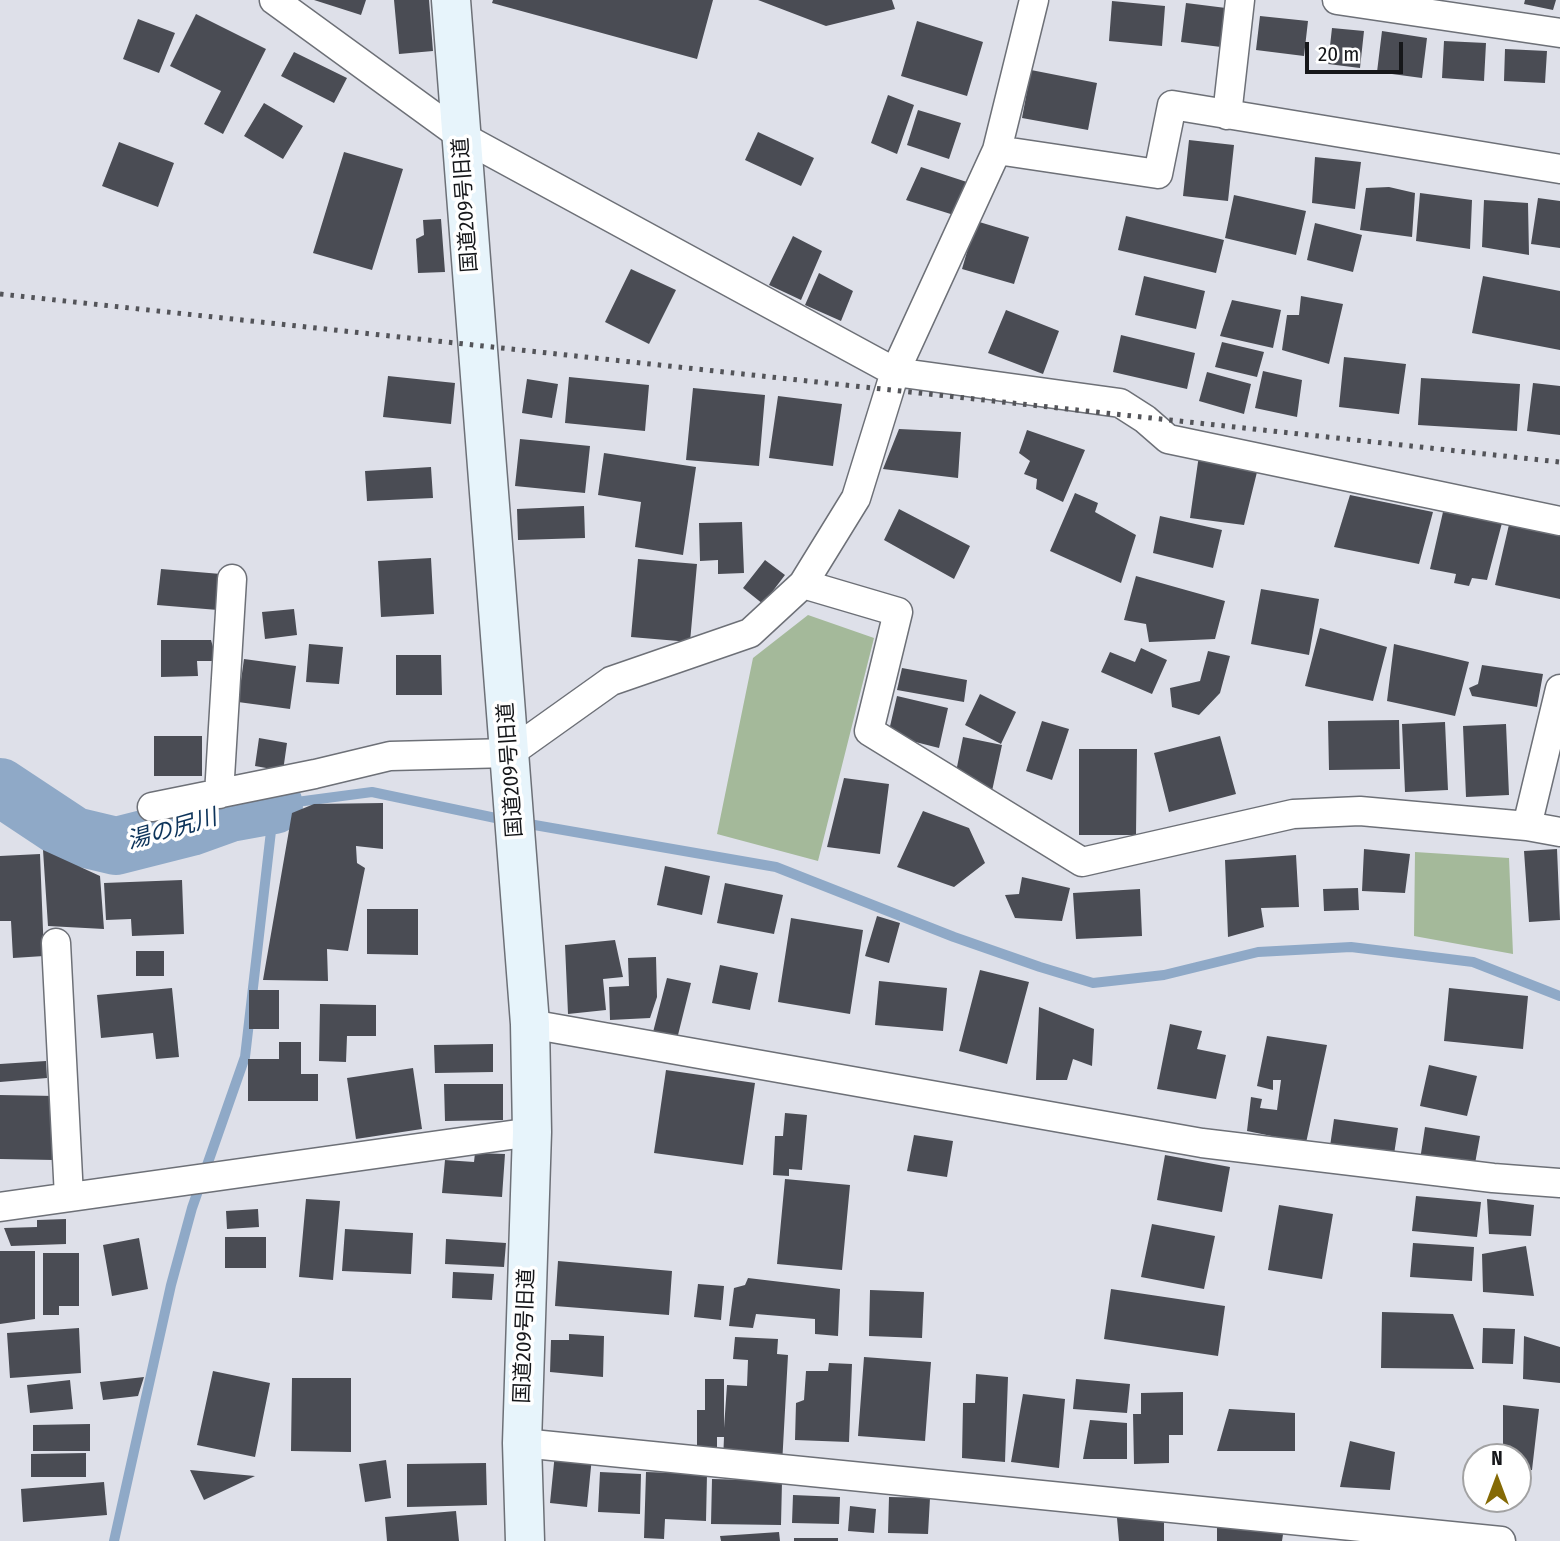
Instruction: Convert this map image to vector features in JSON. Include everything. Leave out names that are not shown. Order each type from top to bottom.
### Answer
[{"type":"street","points":[[274,0],[461,136],[895,372],[1120,403],[1145,419],[1168,439],[1560,521]]},
{"type":"street","name":"国道209号旧道","points":[[451,0],[530,1024],[532,1132],[522,1443],[525,1541]]},
{"type":"street","points":[[152,807],[390,756],[510,753],[611,681],[750,633],[803,584],[856,498],[895,372],[998,150],[1034,0]]},
{"type":"street","points":[[1227,115],[1240,0]]},
{"type":"street","points":[[1337,0],[1560,33]]},
{"type":"street","points":[[998,150],[1158,174],[1172,105],[1560,169]]},
{"type":"street","points":[[219,794],[232,579]]},
{"type":"street","points":[[803,584],[898,612],[869,731],[1082,862],[1293,814],[1360,811],[1527,826],[1560,832]]},
{"type":"street","points":[[1527,826],[1560,689]]},
{"type":"street","points":[[56,943],[69,1197]]},
{"type":"street","points":[[530,1024],[1202,1143],[1493,1178],[1560,1183]]},
{"type":"street","points":[[0,1207],[532,1132]]},
{"type":"street","points":[[522,1443],[1501,1541]]},
{"type":"green space","points":[[808,615],[874,638],[818,861],[717,834],[753,658]]},
{"type":"green space","points":[[1415,852],[1509,858],[1513,954],[1414,936]]},
{"type":"building","points":[[314,0],[366,0],[361,15]]},
{"type":"building","points":[[394,0],[429,0],[433,51],[399,54]]},
{"type":"building","points":[[493,0],[713,0],[697,59],[492,3]]},
{"type":"building","points":[[758,0],[892,0],[895,9],[826,26]]},
{"type":"building","points":[[1525,0],[1556,0],[1553,10],[1524,4]]},
{"type":"building","points":[[1112,1],[1165,6],[1162,46],[1109,41]]},
{"type":"building","points":[[1186,3],[1226,8],[1221,47],[1181,42]]},
{"type":"building","points":[[196,14],[266,49],[223,134],[204,124],[221,91],[170,66]]},
{"type":"building","points":[[1260,16],[1308,21],[1304,56],[1256,50]]},
{"type":"building","points":[[138,19],[175,33],[159,73],[123,59]]},
{"type":"building","points":[[917,21],[983,42],[967,96],[901,76]]},
{"type":"building","points":[[1332,28],[1364,31],[1360,68],[1328,64]]},
{"type":"building","points":[[1382,31],[1427,38],[1422,78],[1377,72]]},
{"type":"building","points":[[1444,41],[1486,43],[1484,81],[1442,78]]},
{"type":"building","points":[[1505,49],[1547,51],[1545,83],[1504,81]]},
{"type":"building","points":[[294,52],[347,78],[334,103],[281,76]]},
{"type":"building","points":[[1031,70],[1097,83],[1088,130],[1022,118]]},
{"type":"building","points":[[888,95],[914,105],[897,154],[871,143]]},
{"type":"building","points":[[264,103],[303,126],[283,159],[244,136]]},
{"type":"building","points":[[918,110],[961,123],[949,159],[907,145]]},
{"type":"building","points":[[758,132],[814,158],[801,186],[745,160]]},
{"type":"building","points":[[1189,140],[1234,145],[1228,201],[1183,196]]},
{"type":"building","points":[[119,142],[174,163],[158,207],[102,186]]},
{"type":"building","points":[[344,152],[403,169],[372,270],[313,253]]},
{"type":"building","points":[[1315,157],[1361,162],[1355,209],[1312,203]]},
{"type":"building","points":[[921,167],[973,184],[957,216],[906,200]]},
{"type":"building","points":[[1389,187],[1415,193],[1412,237],[1360,230],[1366,188]]},
{"type":"building","points":[[1420,193],[1472,200],[1470,249],[1416,241]]},
{"type":"building","points":[[1234,195],[1306,211],[1296,255],[1225,238]]},
{"type":"building","points":[[1538,198],[1560,201],[1560,248],[1531,244]]},
{"type":"building","points":[[1484,200],[1528,203],[1529,255],[1482,247]]},
{"type":"building","points":[[1126,216],[1224,240],[1216,273],[1118,250]]},
{"type":"building","points":[[441,219],[445,272],[418,273],[416,239],[424,235],[423,220]]},
{"type":"building","points":[[976,221],[1029,237],[1014,284],[962,269]]},
{"type":"building","points":[[1315,223],[1362,235],[1353,272],[1307,260]]},
{"type":"building","points":[[793,236],[822,251],[801,300],[769,285]]},
{"type":"building","points":[[631,269],[676,290],[649,344],[605,322]]},
{"type":"building","points":[[819,273],[853,291],[841,321],[805,305]]},
{"type":"building","points":[[1144,276],[1205,291],[1196,329],[1135,315]]},
{"type":"building","points":[[1483,276],[1560,291],[1560,350],[1472,333]]},
{"type":"building","points":[[1301,296],[1343,304],[1329,364],[1282,350],[1287,315],[1299,315]]},
{"type":"building","points":[[1232,300],[1281,310],[1273,348],[1220,336]]},
{"type":"building","points":[[1006,310],[1059,331],[1043,374],[988,353]]},
{"type":"building","points":[[1121,335],[1195,353],[1187,389],[1113,372]]},
{"type":"building","points":[[1222,342],[1264,352],[1257,377],[1215,367]]},
{"type":"building","points":[[1344,357],[1406,364],[1399,414],[1339,407]]},
{"type":"building","points":[[1263,371],[1302,380],[1297,417],[1255,408]]},
{"type":"building","points":[[1207,372],[1251,384],[1244,414],[1199,401]]},
{"type":"building","points":[[388,376],[455,383],[451,424],[383,417]]},
{"type":"building","points":[[569,377],[649,385],[645,431],[565,423]]},
{"type":"building","points":[[1421,378],[1520,384],[1517,431],[1418,425]]},
{"type":"building","points":[[527,379],[558,384],[552,418],[522,413]]},
{"type":"building","points":[[1533,383],[1560,386],[1560,435],[1527,431]]},
{"type":"building","points":[[693,388],[765,395],[759,466],[686,460]]},
{"type":"building","points":[[778,396],[842,404],[833,466],[769,458]]},
{"type":"building","points":[[899,429],[961,432],[958,478],[883,469]]},
{"type":"building","points":[[1027,430],[1085,450],[1063,502],[1036,489],[1037,479],[1024,474],[1030,461],[1019,453]]},
{"type":"building","points":[[520,439],[590,446],[585,493],[515,486]]},
{"type":"building","points":[[604,453],[696,467],[683,555],[635,547],[641,502],[598,495]]},
{"type":"building","points":[[1199,455],[1258,468],[1244,525],[1190,518]]},
{"type":"building","points":[[431,467],[433,498],[367,501],[365,471]]},
{"type":"building","points":[[1075,493],[1098,503],[1095,512],[1136,535],[1121,583],[1050,551]]},
{"type":"building","points":[[1350,495],[1433,512],[1419,564],[1334,547]]},
{"type":"building","points":[[584,506],[585,538],[518,540],[517,509]]},
{"type":"building","points":[[899,509],[970,546],[954,579],[884,540]]},
{"type":"building","points":[[1443,512],[1502,523],[1487,580],[1472,578],[1469,586],[1454,583],[1456,574],[1430,569]]},
{"type":"building","points":[[1160,516],[1222,530],[1213,568],[1153,553]]},
{"type":"building","points":[[1511,516],[1560,524],[1560,599],[1495,585]]},
{"type":"building","points":[[742,522],[744,573],[718,574],[718,560],[700,561],[699,523]]},
{"type":"building","points":[[431,558],[434,614],[381,617],[378,561]]},
{"type":"building","points":[[638,559],[697,564],[690,642],[631,637]]},
{"type":"building","points":[[765,560],[785,575],[763,604],[743,588]]},
{"type":"building","points":[[161,569],[221,574],[218,610],[157,605]]},
{"type":"building","points":[[1136,576],[1225,601],[1215,639],[1149,642],[1146,624],[1124,620]]},
{"type":"building","points":[[1261,589],[1319,599],[1309,655],[1251,644]]},
{"type":"building","points":[[294,609],[297,635],[265,639],[262,612]]},
{"type":"building","points":[[1320,628],[1387,647],[1373,701],[1305,686]]},
{"type":"building","points":[[161,640],[211,640],[217,661],[197,661],[198,676],[161,677]]},
{"type":"building","points":[[309,644],[343,647],[339,684],[306,682]]},
{"type":"building","points":[[1394,644],[1469,662],[1455,716],[1387,701]]},
{"type":"building","points":[[1141,648],[1167,660],[1152,694],[1101,672],[1110,652],[1135,662]]},
{"type":"building","points":[[1208,651],[1230,656],[1220,693],[1199,715],[1172,707],[1170,688],[1200,681]]},
{"type":"building","points":[[396,655],[441,655],[442,695],[396,695]]},
{"type":"building","points":[[244,659],[296,666],[290,709],[238,702]]},
{"type":"building","points":[[1482,665],[1543,674],[1537,707],[1472,696],[1469,688],[1478,684]]},
{"type":"building","points":[[902,668],[967,680],[964,702],[897,690]]},
{"type":"building","points":[[980,694],[1016,712],[1001,744],[965,725]]},
{"type":"building","points":[[897,696],[948,708],[939,748],[888,735]]},
{"type":"building","points":[[1399,720],[1400,769],[1329,770],[1328,721]]},
{"type":"building","points":[[1042,721],[1069,729],[1052,780],[1026,771]]},
{"type":"building","points":[[1445,722],[1448,790],[1405,792],[1402,724]]},
{"type":"building","points":[[1506,724],[1509,795],[1466,797],[1463,726]]},
{"type":"building","points":[[154,736],[202,736],[202,776],[154,776]]},
{"type":"building","points":[[1220,736],[1236,794],[1169,812],[1154,753]]},
{"type":"building","points":[[963,737],[1002,745],[992,791],[956,772]]},
{"type":"building","points":[[259,738],[287,743],[283,771],[255,766]]},
{"type":"building","points":[[1079,749],[1137,749],[1136,835],[1079,835]]},
{"type":"building","points":[[844,778],[889,784],[880,854],[827,847]]},
{"type":"building","points":[[383,803],[383,849],[356,846],[357,863],[365,868],[348,951],[327,949],[328,981],[263,980],[292,813],[314,804]]},
{"type":"building","points":[[923,811],[969,828],[985,863],[954,887],[897,867]]},
{"type":"building","points":[[1364,849],[1410,854],[1405,893],[1362,891]]},
{"type":"building","points":[[1557,849],[1560,920],[1529,922],[1524,851]]},
{"type":"building","points":[[43,850],[100,876],[104,929],[48,926]]},
{"type":"building","points":[[40,854],[44,956],[13,958],[11,921],[0,921],[0,856]]},
{"type":"building","points":[[1296,855],[1299,907],[1261,908],[1264,927],[1228,937],[1225,860]]},
{"type":"building","points":[[665,866],[710,876],[702,915],[657,905]]},
{"type":"building","points":[[1022,877],[1070,888],[1062,921],[1015,918],[1005,895],[1019,894]]},
{"type":"building","points":[[182,880],[184,934],[132,936],[131,919],[106,920],[104,883]]},
{"type":"building","points":[[725,883],[783,895],[774,934],[717,923]]},
{"type":"building","points":[[1358,888],[1359,910],[1324,911],[1323,889]]},
{"type":"building","points":[[1140,889],[1142,936],[1076,939],[1073,893]]},
{"type":"building","points":[[367,909],[418,909],[418,955],[367,954]]},
{"type":"building","points":[[877,916],[900,923],[889,963],[865,956]]},
{"type":"building","points":[[791,918],[863,930],[850,1014],[778,1002]]},
{"type":"building","points":[[615,940],[623,977],[603,979],[606,1010],[568,1014],[565,945]]},
{"type":"building","points":[[136,951],[164,951],[164,976],[136,976]]},
{"type":"building","points":[[656,957],[657,997],[650,1018],[610,1020],[609,987],[629,986],[628,958]]},
{"type":"building","points":[[720,965],[758,973],[750,1010],[712,1003]]},
{"type":"building","points":[[980,970],[1029,982],[1007,1064],[959,1051]]},
{"type":"building","points":[[667,978],[691,983],[676,1043],[652,1036]]},
{"type":"building","points":[[879,981],[947,988],[943,1031],[875,1025]]},
{"type":"building","points":[[172,988],[179,1057],[156,1059],[153,1033],[101,1038],[97,995]]},
{"type":"building","points":[[1449,988],[1528,996],[1523,1049],[1444,1041]]},
{"type":"building","points":[[249,990],[279,990],[279,1029],[249,1029]]},
{"type":"building","points":[[320,1004],[376,1005],[376,1036],[347,1036],[346,1062],[319,1061]]},
{"type":"building","points":[[1039,1007],[1094,1029],[1092,1066],[1073,1059],[1067,1080],[1036,1080]]},
{"type":"building","points":[[1170,1024],[1202,1031],[1197,1049],[1226,1055],[1216,1099],[1157,1089]]},
{"type":"building","points":[[1267,1036],[1327,1045],[1306,1143],[1247,1131],[1251,1097],[1262,1099],[1260,1108],[1277,1110],[1281,1080],[1273,1080],[1273,1090],[1257,1086]]},
{"type":"building","points":[[279,1042],[301,1042],[301,1074],[318,1074],[318,1101],[248,1101],[248,1059],[279,1059]]},
{"type":"building","points":[[493,1044],[493,1072],[435,1073],[434,1045]]},
{"type":"building","points":[[46,1061],[47,1078],[0,1082],[0,1064]]},
{"type":"building","points":[[1429,1065],[1477,1076],[1467,1116],[1420,1106]]},
{"type":"building","points":[[413,1068],[422,1129],[356,1139],[347,1078]]},
{"type":"building","points":[[666,1070],[755,1083],[743,1165],[654,1153]]},
{"type":"building","points":[[444,1084],[503,1084],[503,1120],[445,1121]]},
{"type":"building","points":[[0,1095],[55,1096],[54,1160],[0,1159]]},
{"type":"building","points":[[785,1113],[807,1115],[802,1170],[789,1169],[789,1176],[773,1175],[775,1136],[783,1136]]},
{"type":"building","points":[[1334,1119],[1398,1128],[1393,1161],[1329,1153]]},
{"type":"building","points":[[1425,1127],[1480,1136],[1474,1169],[1420,1160]]},
{"type":"building","points":[[914,1135],[953,1141],[947,1177],[907,1171]]},
{"type":"building","points":[[475,1153],[505,1154],[502,1197],[442,1193],[445,1160],[474,1162]]},
{"type":"building","points":[[1165,1155],[1230,1167],[1222,1212],[1157,1200]]},
{"type":"building","points":[[785,1179],[850,1185],[842,1270],[777,1264]]},
{"type":"building","points":[[1416,1196],[1481,1202],[1477,1237],[1412,1231]]},
{"type":"building","points":[[306,1199],[340,1201],[333,1280],[299,1277]]},
{"type":"building","points":[[1487,1199],[1534,1205],[1531,1236],[1489,1234]]},
{"type":"building","points":[[1279,1205],[1333,1214],[1322,1279],[1268,1270]]},
{"type":"building","points":[[258,1209],[259,1227],[227,1229],[226,1211]]},
{"type":"building","points":[[66,1219],[66,1244],[11,1246],[4,1228],[37,1227],[37,1220]]},
{"type":"building","points":[[1152,1224],[1215,1236],[1204,1289],[1141,1277]]},
{"type":"building","points":[[345,1229],[413,1233],[411,1274],[342,1271]]},
{"type":"building","points":[[225,1237],[266,1237],[266,1268],[225,1268]]},
{"type":"building","points":[[139,1238],[148,1289],[112,1296],[103,1245]]},
{"type":"building","points":[[446,1239],[506,1243],[504,1267],[445,1264]]},
{"type":"building","points":[[1413,1243],[1474,1247],[1472,1281],[1410,1277]]},
{"type":"building","points":[[1526,1246],[1534,1296],[1483,1292],[1482,1254]]},
{"type":"building","points":[[0,1251],[35,1251],[35,1319],[0,1324]]},
{"type":"building","points":[[43,1253],[79,1253],[79,1306],[59,1306],[59,1315],[43,1315]]},
{"type":"building","points":[[558,1261],[672,1271],[669,1315],[555,1306]]},
{"type":"building","points":[[453,1272],[494,1274],[492,1300],[452,1298]]},
{"type":"building","points":[[748,1278],[840,1289],[838,1336],[815,1334],[815,1319],[756,1314],[753,1328],[729,1326],[734,1288],[745,1285]]},
{"type":"building","points":[[698,1284],[724,1286],[721,1320],[694,1317]]},
{"type":"building","points":[[1111,1289],[1225,1306],[1218,1356],[1104,1339]]},
{"type":"building","points":[[870,1290],[924,1292],[922,1338],[869,1336]]},
{"type":"building","points":[[1382,1312],[1453,1314],[1474,1369],[1381,1368]]},
{"type":"building","points":[[79,1328],[81,1373],[10,1378],[7,1333]]},
{"type":"building","points":[[1483,1328],[1515,1329],[1513,1364],[1482,1363]]},
{"type":"building","points":[[569,1334],[604,1336],[603,1377],[550,1372],[551,1340],[569,1340]]},
{"type":"building","points":[[1524,1336],[1560,1347],[1560,1383],[1523,1379]]},
{"type":"building","points":[[735,1337],[778,1339],[777,1354],[788,1355],[782,1465],[723,1462],[724,1437],[717,1437],[717,1456],[697,1456],[697,1410],[705,1410],[705,1379],[724,1379],[724,1428],[727,1385],[747,1386],[748,1360],[733,1359]]},
{"type":"building","points":[[864,1357],[931,1362],[925,1441],[858,1436]]},
{"type":"building","points":[[829,1363],[852,1364],[849,1442],[795,1440],[796,1403],[804,1400],[806,1371],[828,1371]]},
{"type":"building","points":[[213,1371],[270,1383],[255,1457],[197,1445]]},
{"type":"building","points":[[976,1374],[1008,1377],[1005,1462],[962,1458],[963,1403],[975,1403]]},
{"type":"building","points":[[144,1377],[138,1396],[103,1400],[100,1382]]},
{"type":"building","points":[[292,1378],[351,1378],[351,1452],[291,1451]]},
{"type":"building","points":[[1076,1379],[1130,1384],[1127,1413],[1073,1409]]},
{"type":"building","points":[[70,1380],[73,1409],[30,1413],[27,1385]]},
{"type":"building","points":[[1183,1392],[1183,1435],[1169,1435],[1169,1463],[1134,1464],[1133,1414],[1141,1414],[1141,1393]]},
{"type":"building","points":[[1023,1394],[1065,1399],[1059,1468],[1011,1462]]},
{"type":"building","points":[[1503,1405],[1539,1409],[1532,1470],[1532,1443],[1503,1443]]},
{"type":"building","points":[[1229,1409],[1295,1413],[1295,1451],[1217,1451]]},
{"type":"building","points":[[1090,1420],[1127,1423],[1127,1459],[1083,1459]]},
{"type":"building","points":[[90,1424],[90,1451],[33,1451],[33,1425]]},
{"type":"building","points":[[1350,1441],[1395,1452],[1390,1490],[1340,1487]]},
{"type":"building","points":[[86,1453],[86,1477],[31,1477],[31,1454]]},
{"type":"building","points":[[555,1453],[592,1457],[587,1507],[550,1503]]},
{"type":"building","points":[[386,1460],[391,1498],[365,1502],[359,1464]]},
{"type":"building","points":[[486,1463],[487,1505],[407,1507],[407,1464]]},
{"type":"building","points":[[190,1470],[255,1476],[204,1500]]},
{"type":"building","points":[[600,1472],[641,1474],[640,1514],[598,1512]]},
{"type":"building","points":[[646,1472],[707,1474],[706,1521],[665,1519],[664,1539],[644,1538]]},
{"type":"building","points":[[712,1479],[782,1481],[781,1525],[711,1524]]},
{"type":"building","points":[[104,1482],[107,1515],[23,1522],[21,1489]]},
{"type":"building","points":[[793,1495],[840,1497],[839,1524],[792,1523]]},
{"type":"building","points":[[889,1497],[930,1498],[928,1534],[888,1533]]},
{"type":"building","points":[[850,1506],[876,1509],[874,1533],[848,1531]]},
{"type":"building","points":[[456,1511],[459,1541],[387,1541],[385,1517]]},
{"type":"building","points":[[1164,1516],[1164,1541],[1119,1541],[1117,1518]]},
{"type":"building","points":[[1217,1523],[1284,1528],[1282,1541],[1217,1541]]},
{"type":"building","points":[[779,1532],[780,1541],[721,1541],[720,1536]]},
{"type":"building","points":[[794,1538],[838,1538],[838,1541],[794,1541]]},
{"type":"waterway","name":"湯の尻川","points":[[0,787],[74,836],[116,846],[191,827],[230,813],[274,805]]},
{"type":"waterway","points":[[114,1541],[171,1285],[192,1208],[245,1057],[274,805],[372,792],[505,820]]},
{"type":"waterway","points":[[523,823],[776,867],[954,937],[1093,983],[1164,975],[1258,952],[1351,947],[1473,962],[1560,996]]},
{"type":"railway","points":[[0,294],[1560,462]]}]
